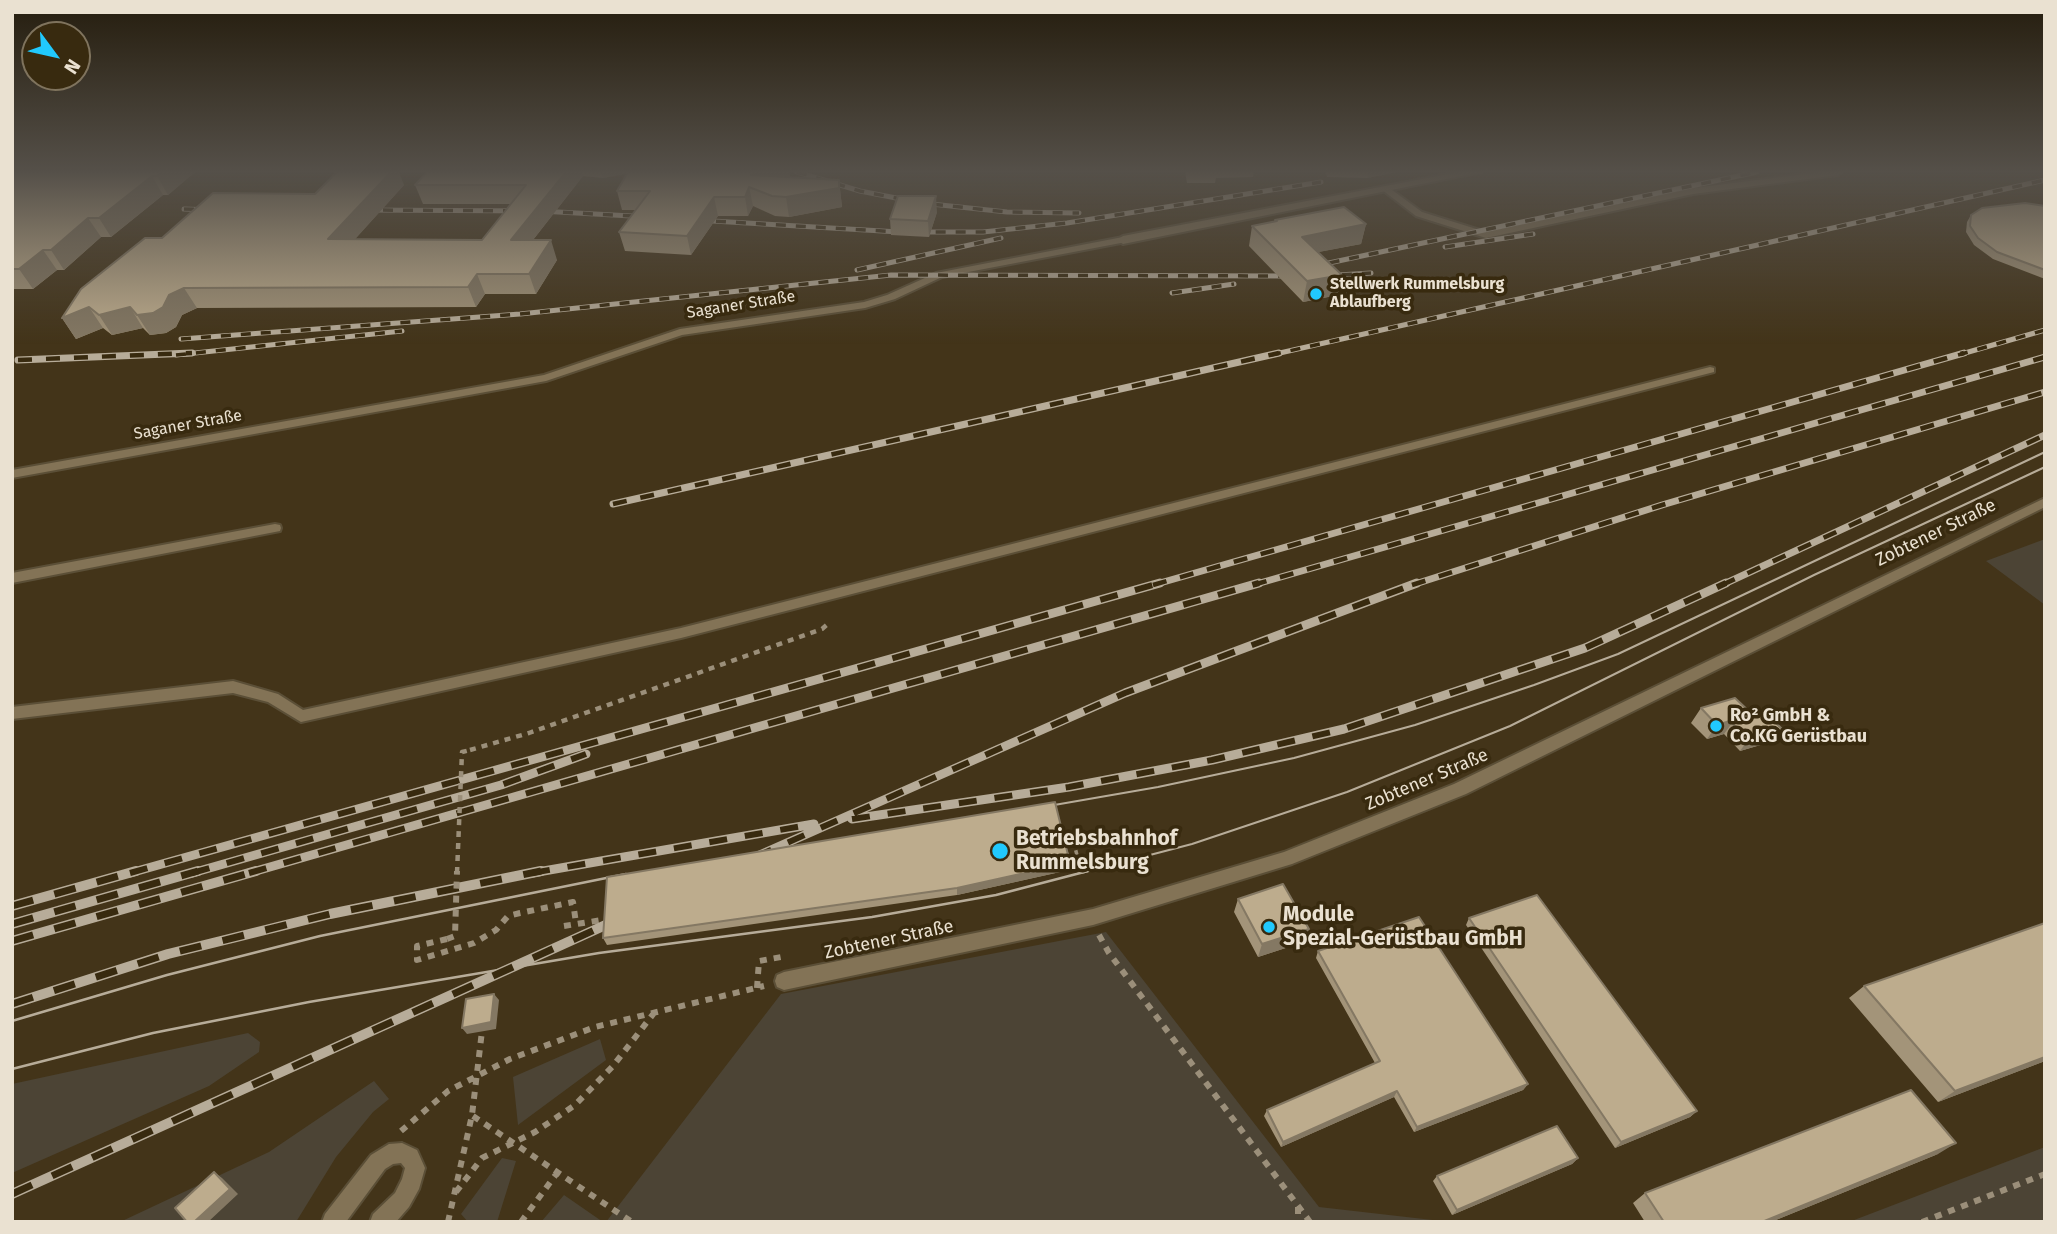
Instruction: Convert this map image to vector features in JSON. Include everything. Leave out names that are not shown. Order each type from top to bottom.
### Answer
[{"type":"street","name":"Saganer Straße","points":[[1123,240],[1176,230]]},
{"type":"lane","points":[[1469,230],[1486,235],[1511,230]]},
{"type":"lane","name":"Saganer Straße","points":[[12,474],[546,378],[680,332],[865,305],[939,275],[1123,240]]},
{"type":"lane","points":[[12,713],[233,687],[273,698],[301,716],[681,633],[1710,370]]},
{"type":"lane","name":"Zobtener Straße","points":[[784,981],[1093,917],[1286,859],[1461,789],[2045,502]]},
{"type":"lane","points":[[12,579],[275,528]]},
{"type":"lane","points":[[333,1222],[365,1176],[389,1154],[402,1153],[410,1157],[415,1168],[402,1200],[381,1222]]},
{"type":"path","points":[[576,923],[573,902],[520,913],[508,916],[496,930],[474,943],[417,960],[417,946],[455,936],[462,752],[529,733],[542,726],[822,629],[829,623]]},
{"type":"path","points":[[1053,858],[1078,852]]},
{"type":"path","points":[[1093,917],[1109,953],[1310,1222]]},
{"type":"path","points":[[564,926],[621,919]]},
{"type":"path","points":[[757,988],[759,961],[781,957]]},
{"type":"path","points":[[396,1136],[432,1103],[478,1073],[595,1027],[784,981]]},
{"type":"path","points":[[456,1192],[482,1158],[555,1120],[575,1105],[613,1066],[655,1012]]},
{"type":"path","points":[[448,1222],[472,1115],[482,1031]]},
{"type":"path","points":[[472,1115],[632,1222]]},
{"type":"path","points":[[522,1222],[556,1173]]},
{"type":"path","points":[[1922,1222],[2045,1174]]},
{"type":"path","points":[[1298,1206],[1298,1222]]},
{"type":"shaded area","points":[[2045,539],[2045,605],[1986,561]]},
{"type":"shaded area","points":[[1106,932],[1319,1207],[1450,1222],[606,1222],[781,994]]},
{"type":"shaded area","points":[[248,1033],[260,1042],[259,1052],[209,1086],[12,1173],[12,1084]]},
{"type":"shaded area","points":[[600,1039],[606,1060],[518,1125],[513,1077]]},
{"type":"shaded area","points":[[374,1081],[389,1099],[373,1112],[336,1157],[296,1222],[120,1222],[269,1152]]},
{"type":"shaded area","points":[[2045,1147],[2045,1222],[1849,1222]]},
{"type":"shaded area","points":[[502,1158],[516,1161],[497,1222],[468,1222],[461,1214]]},
{"type":"shaded area","points":[[564,1195],[603,1222],[541,1222]]},
{"type":"building","points":[[12,230],[75,230],[51,250],[43,250],[19,269],[12,269]]},
{"type":"building","points":[[172,230],[337,230],[328,239],[482,240],[490,230],[519,230],[511,240],[551,240],[529,274],[477,274],[468,287],[184,288],[169,295],[163,307],[153,313],[137,315],[130,307],[99,315],[89,307],[62,318],[81,289],[145,238],[162,238]]},
{"type":"building","points":[[621,230],[691,230],[687,236],[619,232]]},
{"type":"building","points":[[1256,230],[1338,230],[1302,237],[1342,275],[1307,281]]},
{"type":"building","points":[[1972,230],[2045,230],[2045,270],[1997,252],[1978,238]]},
{"type":"building","points":[[1735,698],[1752,714],[1717,725],[1701,708]]},
{"type":"building","points":[[1766,713],[1783,730],[1748,740],[1732,723]]},
{"type":"building","points":[[1055,802],[1070,863],[957,888],[603,938],[607,877]]},
{"type":"building","points":[[1283,884],[1309,929],[1262,944],[1238,899]]},
{"type":"building","points":[[1537,895],[1697,1111],[1621,1142],[1469,918]]},
{"type":"building","points":[[1419,917],[1528,1084],[1417,1127],[1397,1091],[1283,1142],[1267,1110],[1380,1061],[1318,951]]},
{"type":"building","points":[[2045,923],[2045,1057],[1955,1091],[1864,986]]},
{"type":"building","points":[[494,994],[491,1022],[462,1028],[466,999]]},
{"type":"building","points":[[1911,1090],[1956,1143],[1762,1222],[1664,1222],[1645,1193]]},
{"type":"building","points":[[1557,1126],[1578,1158],[1457,1210],[1437,1176]]},
{"type":"building","points":[[214,1172],[230,1189],[194,1222],[187,1222],[175,1208]]},
{"type":"tram line","points":[[1037,808],[1158,787],[1294,758],[1415,725],[1534,685],[1618,654],[2045,452]]},
{"type":"tram line","points":[[1081,873],[1192,844],[1347,792],[1510,726],[1814,575],[2045,467]]},
{"type":"tram line","points":[[12,1069],[153,1033],[309,1002],[599,953],[872,917],[996,895],[1088,871]]},
{"type":"tram line","points":[[12,1021],[167,975],[320,936],[626,874]]},
{"type":"railway","points":[[858,230],[899,232],[1006,230]]},
{"type":"railway","points":[[1310,267],[1486,230]]},
{"type":"railway","points":[[1271,355],[1826,230]]},
{"type":"railway","points":[[1445,247],[1533,234]]},
{"type":"railway","points":[[857,270],[1001,238]]},
{"type":"railway","points":[[1322,276],[1371,273]]},
{"type":"railway","points":[[181,339],[520,314],[891,275],[1298,276]]},
{"type":"railway","points":[[1172,293],[1234,284]]},
{"type":"railway","points":[[1958,355],[2045,330]]},
{"type":"railway","points":[[176,355],[402,331]]},
{"type":"railway","points":[[18,360],[192,353]]},
{"type":"railway","points":[[613,504],[1279,353]]},
{"type":"railway","points":[[1159,583],[1964,353]]},
{"type":"railway","points":[[1253,585],[2045,357]]},
{"type":"railway","points":[[1412,585],[1662,505],[2045,392]]},
{"type":"railway","points":[[1722,585],[2045,435]]},
{"type":"railway","points":[[130,873],[1159,583]]},
{"type":"railway","points":[[1153,585],[1159,583]]},
{"type":"railway","points":[[249,873],[1259,583]]},
{"type":"railway","points":[[755,857],[1125,693],[1417,583]]},
{"type":"railway","points":[[852,819],[1069,787],[1212,760],[1344,729],[1585,648],[1726,583]]},
{"type":"railway","points":[[192,873],[501,785],[586,754]]},
{"type":"railway","points":[[532,873],[814,824]]},
{"type":"railway","points":[[12,906],[136,871]]},
{"type":"railway","points":[[12,924],[198,871]]},
{"type":"railway","points":[[12,941],[256,871]]},
{"type":"railway","points":[[12,1004],[168,954],[330,914],[541,871]]},
{"type":"railway","points":[[12,1194],[621,918]]},
{"type":"place","name":"Stellwerk Rummelsburg Ablaufberg","points":[[1316,294]]},
{"type":"place","name":"Ro² GmbH & Co.KG Gerüstbau","points":[[1716,726]]},
{"type":"place","name":"Betriebsbahnhof Rummelsburg","points":[[1000,851]]},
{"type":"place","name":"Module Spezial-Gerüstbau GmbH","points":[[1269,927]]}]
